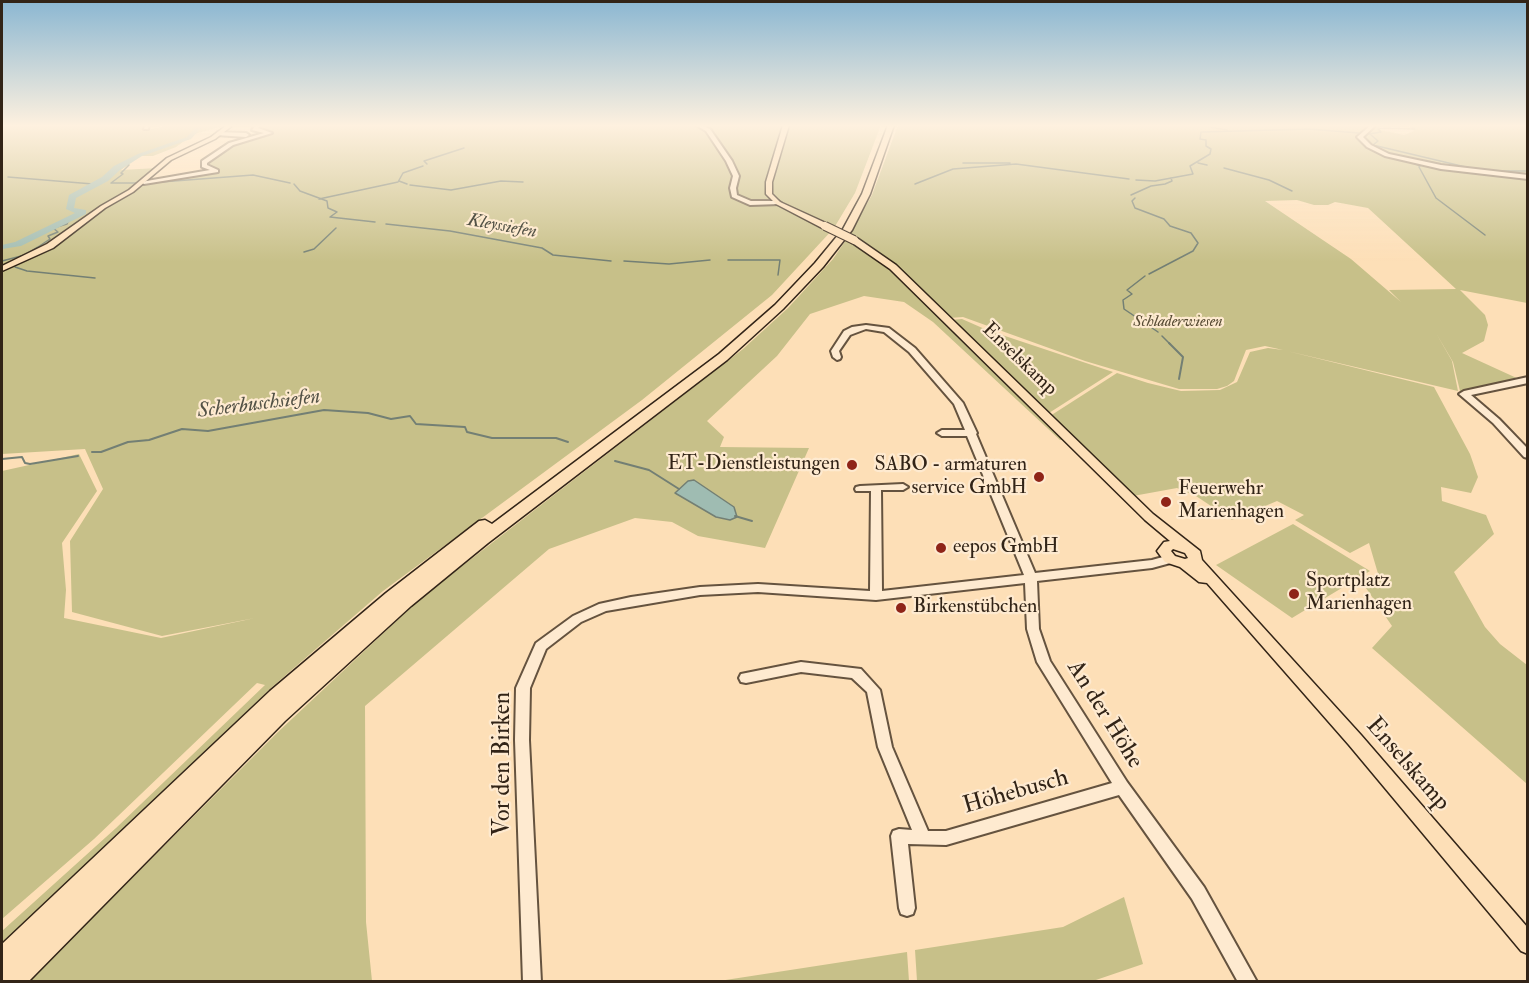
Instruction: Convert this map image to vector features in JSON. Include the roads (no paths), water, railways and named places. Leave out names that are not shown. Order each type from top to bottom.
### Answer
[{"type":"highway","points":[[2,961],[277,697],[392,597],[713,354],[769,305],[811,264],[837,229],[857,194],[866,171]]},
{"type":"highway","points":[[9,981],[278,715],[405,602],[482,539],[723,357],[779,307],[819,265],[847,230],[866,194],[874,171]]},
{"type":"main road","points":[[2,269],[50,246],[103,207],[144,182],[156,171]]},
{"type":"main road","points":[[774,171],[769,191],[778,202]]},
{"type":"main road","name":"Enselskamp","points":[[778,202],[854,240],[893,267],[1149,517],[1195,554],[1190,562]]},
{"type":"main road","name":"Enselskamp","points":[[1149,517],[1168,553],[1190,562],[1247,619],[1355,740],[1527,944]]},
{"type":"main road","points":[[1168,553],[1174,544],[1185,546]]},
{"type":"street","points":[[144,182],[216,171]]},
{"type":"street","points":[[734,171],[736,176],[733,188],[736,198],[750,202],[778,202]]},
{"type":"street","points":[[1474,171],[1527,177]]},
{"type":"street","name":"An der Höhe","points":[[837,357],[834,351],[847,333],[855,329],[876,328],[894,334],[942,382],[958,403],[1031,578],[1033,629],[1044,662],[1122,787],[1197,893],[1248,981]]},
{"type":"street","points":[[1527,380],[1464,394],[1496,421],[1527,455]]},
{"type":"street","points":[[942,433],[972,433]]},
{"type":"street","points":[[876,487],[876,596]]},
{"type":"street","points":[[860,489],[903,487]]},
{"type":"street","points":[[1031,578],[1168,553]]},
{"type":"street","name":"Vor den Birken","points":[[532,981],[522,733],[524,688],[541,646],[577,619],[603,607],[642,599],[700,591],[758,588],[876,596],[1031,578]]},
{"type":"street","points":[[746,678],[801,667],[856,673],[873,690],[885,747],[923,838]]},
{"type":"street","name":"Höhebusch","points":[[907,908],[899,836],[946,838],[1122,787]]},
{"type":"water","points":[[694,480],[734,507],[737,517],[730,520],[716,517],[675,493],[688,481]]},
{"type":"waterway","points":[[2,247],[18,244],[83,212],[70,209],[72,197],[105,179],[114,171]]},
{"type":"waterway","name":"Kleyssiefen","points":[[123,171],[121,173],[123,174],[111,183],[139,183]]},
{"type":"waterway","points":[[321,199],[398,182],[403,173],[409,171]]},
{"type":"waterway","points":[[915,184],[948,171]]},
{"type":"waterway","points":[[1068,171],[1129,179]]},
{"type":"waterway","points":[[1171,178],[1193,174],[1192,171]]},
{"type":"waterway","points":[[1235,171],[1269,180],[1292,191]]},
{"type":"waterway","points":[[1421,171],[1436,198],[1485,235]]},
{"type":"waterway","points":[[1493,171],[1528,171]]},
{"type":"waterway","name":"Kleyssiefen","points":[[148,183],[253,175],[290,183]]},
{"type":"waterway","points":[[8,177],[93,184]]},
{"type":"waterway","points":[[1131,195],[1151,186],[1165,184],[1172,181],[1171,178]]},
{"type":"waterway","points":[[1136,180],[1155,181],[1171,178]]},
{"type":"waterway","points":[[399,181],[407,184]]},
{"type":"waterway","points":[[410,185],[451,190],[501,181],[523,182]]},
{"type":"waterway","name":"Kleyssiefen","points":[[294,184],[300,191],[321,199]]},
{"type":"waterway","points":[[1135,198],[1132,201],[1135,208],[1164,219],[1170,226],[1191,233],[1198,243],[1193,251],[1149,274]]},
{"type":"waterway","name":"Kleyssiefen","points":[[321,199],[327,201],[328,208],[337,212],[330,217],[375,222]]},
{"type":"waterway","points":[[2,261],[25,255],[38,247],[50,239],[48,236],[58,232],[53,228],[67,224],[69,219]]},
{"type":"waterway","name":"Kleyssiefen","points":[[386,224],[450,231],[542,248],[553,255],[611,261]]},
{"type":"waterway","points":[[304,252],[314,249],[336,228]]},
{"type":"waterway","name":"Kleyssiefen","points":[[624,261],[669,264],[710,260]]},
{"type":"waterway","name":"Kleyssiefen","points":[[728,260],[780,260],[778,275]]},
{"type":"waterway","points":[[15,267],[27,271],[95,278]]},
{"type":"waterway","points":[[1145,276],[1127,290],[1132,294],[1123,300],[1124,309],[1158,332]]},
{"type":"waterway","points":[[1162,336],[1183,357],[1179,379]]},
{"type":"waterway","name":"Scherbuschsiefen","points":[[92,452],[101,452],[128,442],[149,440],[182,429],[208,431],[324,410],[368,413],[391,419],[410,416],[416,424],[465,427],[467,432],[492,438],[556,438],[568,442]]},
{"type":"waterway","name":"Scherbuschsiefen","points":[[2,459],[22,457],[25,463],[30,464],[78,456]]},
{"type":"waterway","name":"Scherbuschsiefen","points":[[615,461],[649,470],[679,489]]},
{"type":"waterway","name":"Scherbuschsiefen","points":[[735,516],[752,521]]},
{"type":"place","name":"ET-Dienstleistungen","points":[[852,465]]},
{"type":"place","name":"SABO - armaturen service GmbH","points":[[1039,477]]},
{"type":"place","name":"Feuerwehr Marienhagen","points":[[1166,502]]},
{"type":"place","name":"eepos GmbH","points":[[941,548]]},
{"type":"place","name":"Sportplatz Marienhagen","points":[[1294,594]]},
{"type":"place","name":"Birkenstübchen","points":[[901,608]]},
{"type":"park label","name":"Schladerwiesen","points":[[1178,323]]}]
